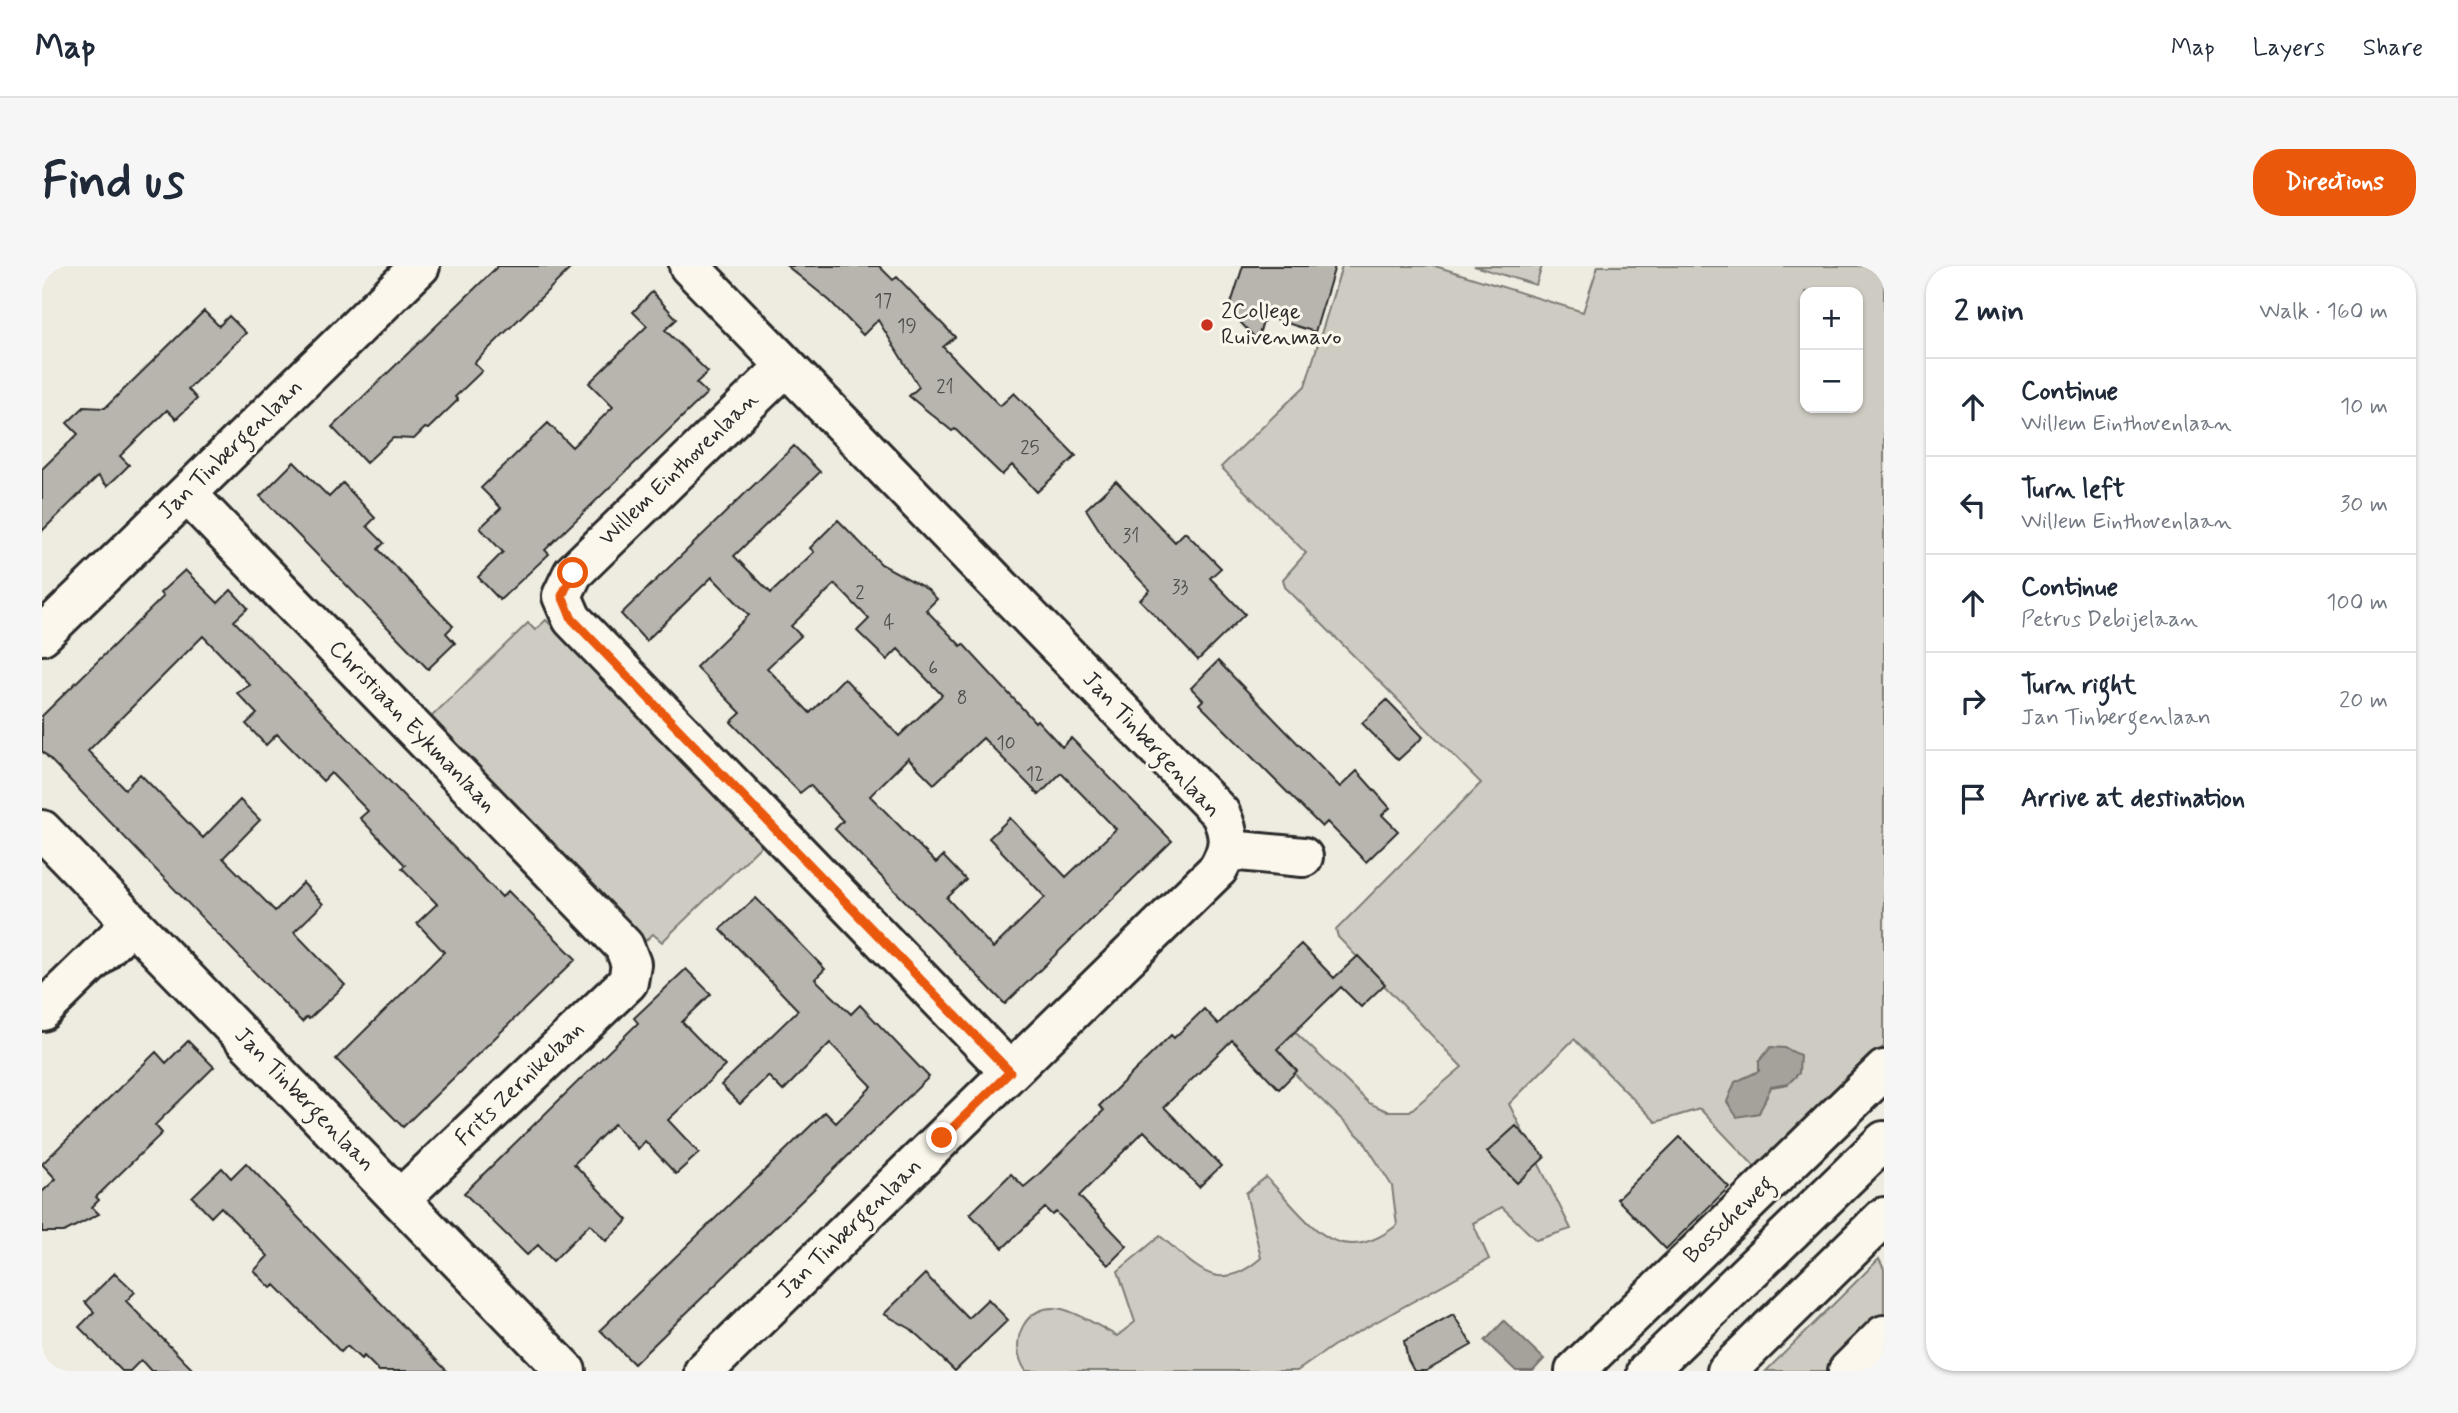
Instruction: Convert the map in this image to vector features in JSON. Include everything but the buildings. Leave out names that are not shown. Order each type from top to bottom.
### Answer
[{"type":"street","name":"Jan Tinbergenlaan","points":[[42,635],[420,266]]},
{"type":"street","name":"Jan Tinbergenlaan","points":[[689,266],[1220,813],[1227,827],[1229,850],[1218,869],[704,1371]]},
{"type":"street","name":"Willem Einthovenlaan","points":[[786,366],[573,573],[562,596],[572,619],[1010,1072]]},
{"type":"street","name":"Christiaan Eykmanlaan","points":[[187,494],[624,946],[632,964]]},
{"type":"street","name":"Jan Tinbergenlaan","points":[[42,830],[566,1371]]},
{"type":"street","points":[[1229,850],[1303,857]]},
{"type":"street","points":[[42,1011],[132,923]]},
{"type":"street","name":"Frits Zernikelaan","points":[[400,1199],[628,982],[632,964]]},
{"type":"street","name":"Bosscheweg","points":[[1574,1371],[1884,1070]]},
{"type":"street","points":[[1647,1371],[1884,1141]]},
{"type":"street","points":[[1727,1371],[1884,1217]]},
{"type":"street","points":[[1848,1371],[1884,1335]]},
{"type":"shaded area","points":[[1342,266],[1435,266],[1583,312],[1598,266],[1884,266],[1884,1046],[1758,1170],[1700,1109],[1656,1122],[1574,1039],[1509,1104],[1571,1229],[1536,1240],[1502,1207],[1473,1223],[1489,1259],[1333,1346],[1297,1371],[1026,1371],[1020,1360],[1019,1337],[1023,1326],[1038,1311],[1049,1308],[1069,1311],[1117,1336],[1135,1322],[1118,1271],[1160,1236],[1196,1266],[1219,1276],[1231,1275],[1245,1269],[1261,1258],[1246,1193],[1266,1177],[1310,1224],[1339,1242],[1356,1244],[1375,1239],[1397,1225],[1392,1186],[1363,1140],[1252,1033],[1272,1010],[1369,1103],[1387,1111],[1410,1111],[1462,1067],[1338,937],[1336,930],[1481,783],[1285,587],[1283,579],[1306,553],[1221,467],[1305,386]]},
{"type":"shaded area","points":[[1474,266],[1542,266],[1536,285]]},
{"type":"shaded area","points":[[546,620],[763,844],[662,942],[653,934],[644,942],[429,719],[528,623],[535,630]]},
{"type":"shaded area","points":[[1771,1047],[1785,1048],[1800,1055],[1799,1073],[1788,1084],[1771,1087],[1759,1113],[1737,1117],[1727,1102],[1735,1082],[1759,1071],[1759,1061]]},
{"type":"shaded area","points":[[1879,1259],[1884,1269],[1884,1326],[1838,1371],[1766,1371]]},
{"type":"shaded area","points":[[1504,1321],[1544,1359],[1533,1371],[1516,1371],[1485,1341]]},
{"type":"place","name":"2College Ruivenmavo","points":[[1207,325]]},
{"type":"route","points":[[573,573],[562,596],[572,619],[1010,1072],[942,1138]]}]
